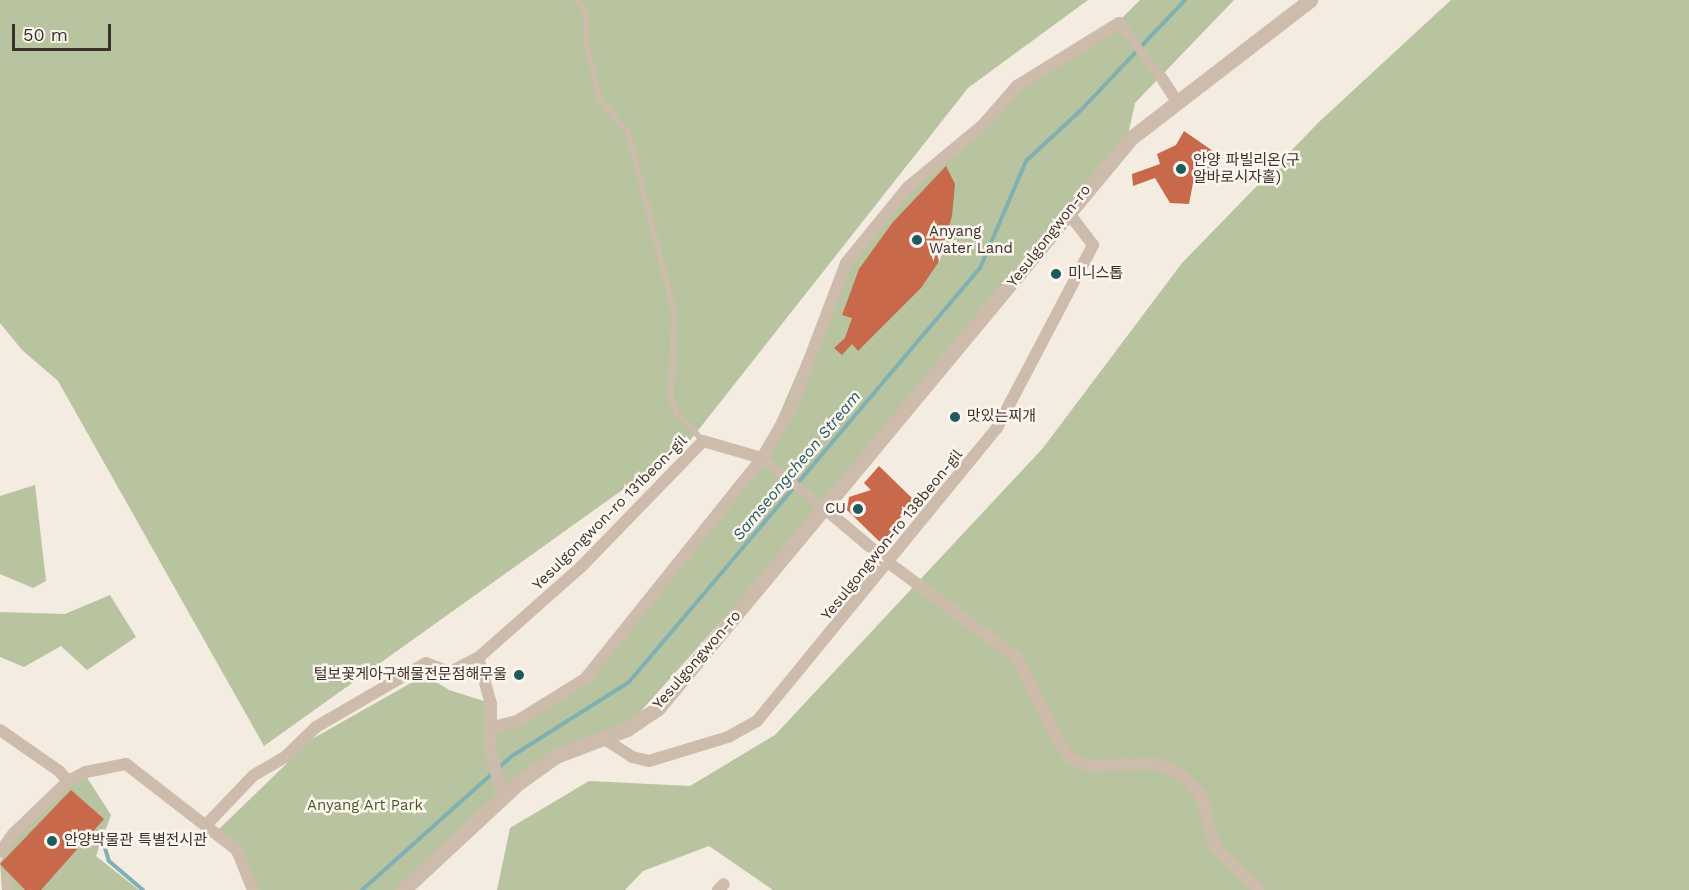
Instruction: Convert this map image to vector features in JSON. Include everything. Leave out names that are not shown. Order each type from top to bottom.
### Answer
[{"type":"street","name":"Yesulgongwon-ro","points":[[403,890],[500,790],[556,756],[627,729],[658,708],[818,503],[965,342],[1068,212],[1131,138],[1176,100],[1310,0]]},
{"type":"street","points":[[489,728],[517,721],[585,679],[762,458],[791,408],[846,263],[908,187],[983,125],[1017,86],[1119,23],[1176,100]]},
{"type":"street","name":"Yesulgongwon-ro 138beon-gil","points":[[603,738],[632,757],[649,761],[728,737],[756,721],[889,563],[997,428],[1093,245],[1068,212]]},
{"type":"street","points":[[703,441],[762,458],[889,563],[1017,658],[1060,744],[1071,758],[1085,765],[1160,764],[1181,775],[1201,795],[1214,845],[1260,890]]},
{"type":"street","name":"Yesulgongwon-ro 131beon-gil","points":[[206,825],[254,775],[285,757],[316,727],[426,663],[450,672],[478,658],[581,567],[703,441]]},
{"type":"street","points":[[478,658],[491,704],[489,728],[491,752],[500,790]]},
{"type":"street","points":[[0,730],[68,781]]},
{"type":"street","points":[[0,852],[13,834],[68,781],[86,772],[126,765],[237,850],[253,890]]},
{"type":"street","points":[[5,877],[8,890]]},
{"type":"lane","name":"Yesulgongwon-ro 131beon-gil","points":[[575,0],[586,12],[586,42],[600,100],[628,132],[674,311],[670,400],[677,413],[703,441]]},
{"type":"green space","points":[[0,0],[1088,0],[968,88],[688,443],[264,746],[58,381],[22,350],[0,323]]},
{"type":"green space","name":"Anyang Art Park","points":[[1140,0],[1234,0],[1135,103],[1128,135],[823,507],[626,728],[556,755],[401,890],[253,890],[218,830],[312,739],[425,675],[449,690],[490,703],[489,726],[516,719],[584,678],[761,457],[845,262],[907,185],[953,149],[1016,85],[1118,22]]},
{"type":"green space","points":[[1451,0],[1689,0],[1689,890],[773,890],[709,846],[643,871],[625,890],[497,890],[510,828],[589,781],[690,786],[775,735],[1043,448],[1182,263],[1320,121]]},
{"type":"green space","points":[[35,485],[46,581],[33,588],[0,574],[0,496]]},
{"type":"green space","points":[[110,595],[136,637],[87,670],[61,646],[24,667],[0,657],[0,612],[65,614]]},
{"type":"green space","points":[[86,776],[111,815],[96,856],[139,890],[2,890],[0,862],[8,847],[61,791]]},
{"type":"building","name":"안양 파빌리온(구 알바로시자홀)","points":[[1184,131],[1223,158],[1204,185],[1194,178],[1189,204],[1170,203],[1155,178],[1133,186],[1132,174],[1160,164],[1157,154],[1176,145]]},
{"type":"building","points":[[946,166],[955,184],[952,216],[938,263],[921,288],[858,351],[852,344],[842,355],[834,348],[845,338],[852,318],[842,315],[859,269],[893,222]]},
{"type":"building","points":[[879,466],[916,502],[895,523],[901,528],[885,547],[847,510],[849,497],[871,490],[864,483]]},
{"type":"building","name":"안양박물관 특별전시관","points":[[71,790],[104,819],[41,890],[25,890],[0,864]]},
{"type":"waterway","name":"Samseongcheon Stream","points":[[362,890],[512,756],[629,682],[980,268],[1026,161],[1081,110],[1185,0]]},
{"type":"waterway","points":[[100,832],[109,861],[143,890]]},
{"type":"place","name":"안양 파빌리온(구 알바로시자홀)","points":[[1181,169]]},
{"type":"place","name":"Anyang Water Land","points":[[917,240]]},
{"type":"place","name":"미니스톱","points":[[1056,274]]},
{"type":"place","name":"맛있는찌개","points":[[955,417]]},
{"type":"place","name":"CU","points":[[858,509]]},
{"type":"place","name":"털보꽃게아구해물전문점해무울","points":[[519,675]]},
{"type":"place","name":"안양박물관 특별전시관","points":[[52,841]]}]
